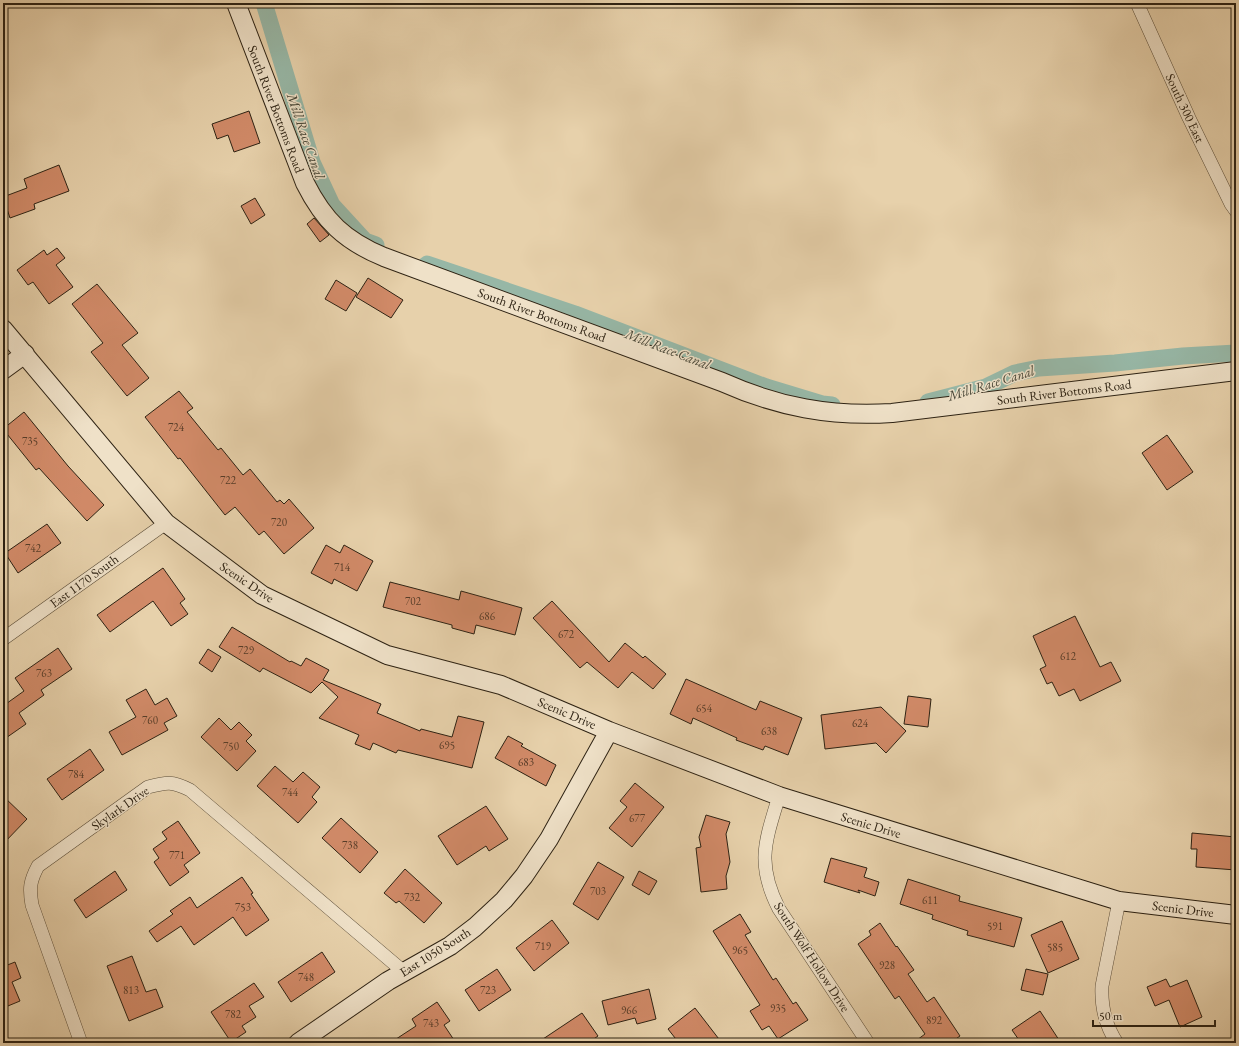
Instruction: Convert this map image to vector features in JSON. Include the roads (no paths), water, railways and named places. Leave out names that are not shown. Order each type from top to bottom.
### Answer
[{"type":"street","name":"South River Bottoms Road","points":[[236,3],[305,184],[313,200],[324,215],[337,229],[351,240],[367,250],[384,257],[722,382],[739,390],[781,404],[804,409],[848,414],[870,414],[892,413],[1236,371]]},
{"type":"street","name":"South 300 East","points":[[1137,3],[1188,118],[1231,204],[1236,211]]},
{"type":"street","name":"Scenic Drive","points":[[3,329],[166,523],[262,595],[387,655],[501,685],[609,732],[779,796],[1119,901],[1236,916]]},
{"type":"street","points":[[3,370],[25,354]]},
{"type":"street","name":"East 1170 South","points":[[3,639],[166,523]]},
{"type":"street","name":"East 1050 South","points":[[298,1043],[388,981],[450,946],[475,927],[504,900],[524,876],[549,839],[609,732]]},
{"type":"street","name":"Skylark Drive","points":[[81,1043],[32,905],[30,891],[32,878],[38,866],[148,787],[165,782],[178,784],[190,790],[404,972]]},
{"type":"street","name":"South Wolf Hollow Drive","points":[[779,796],[765,845],[766,872],[771,891],[779,909],[868,1043]]},
{"type":"street","points":[[1117,1043],[1107,1025],[1101,999],[1102,986],[1119,901]]},
{"type":"waterway","name":"Mill Race Canal","points":[[264,3],[312,162],[332,205],[365,241],[376,245]]},
{"type":"waterway","name":"Mill Race Canal","points":[[427,264],[575,314],[766,387],[822,404],[832,405]]},
{"type":"waterway","name":"Mill Race Canal","points":[[928,402],[986,387],[1015,373],[1039,368],[1236,353]]}]
